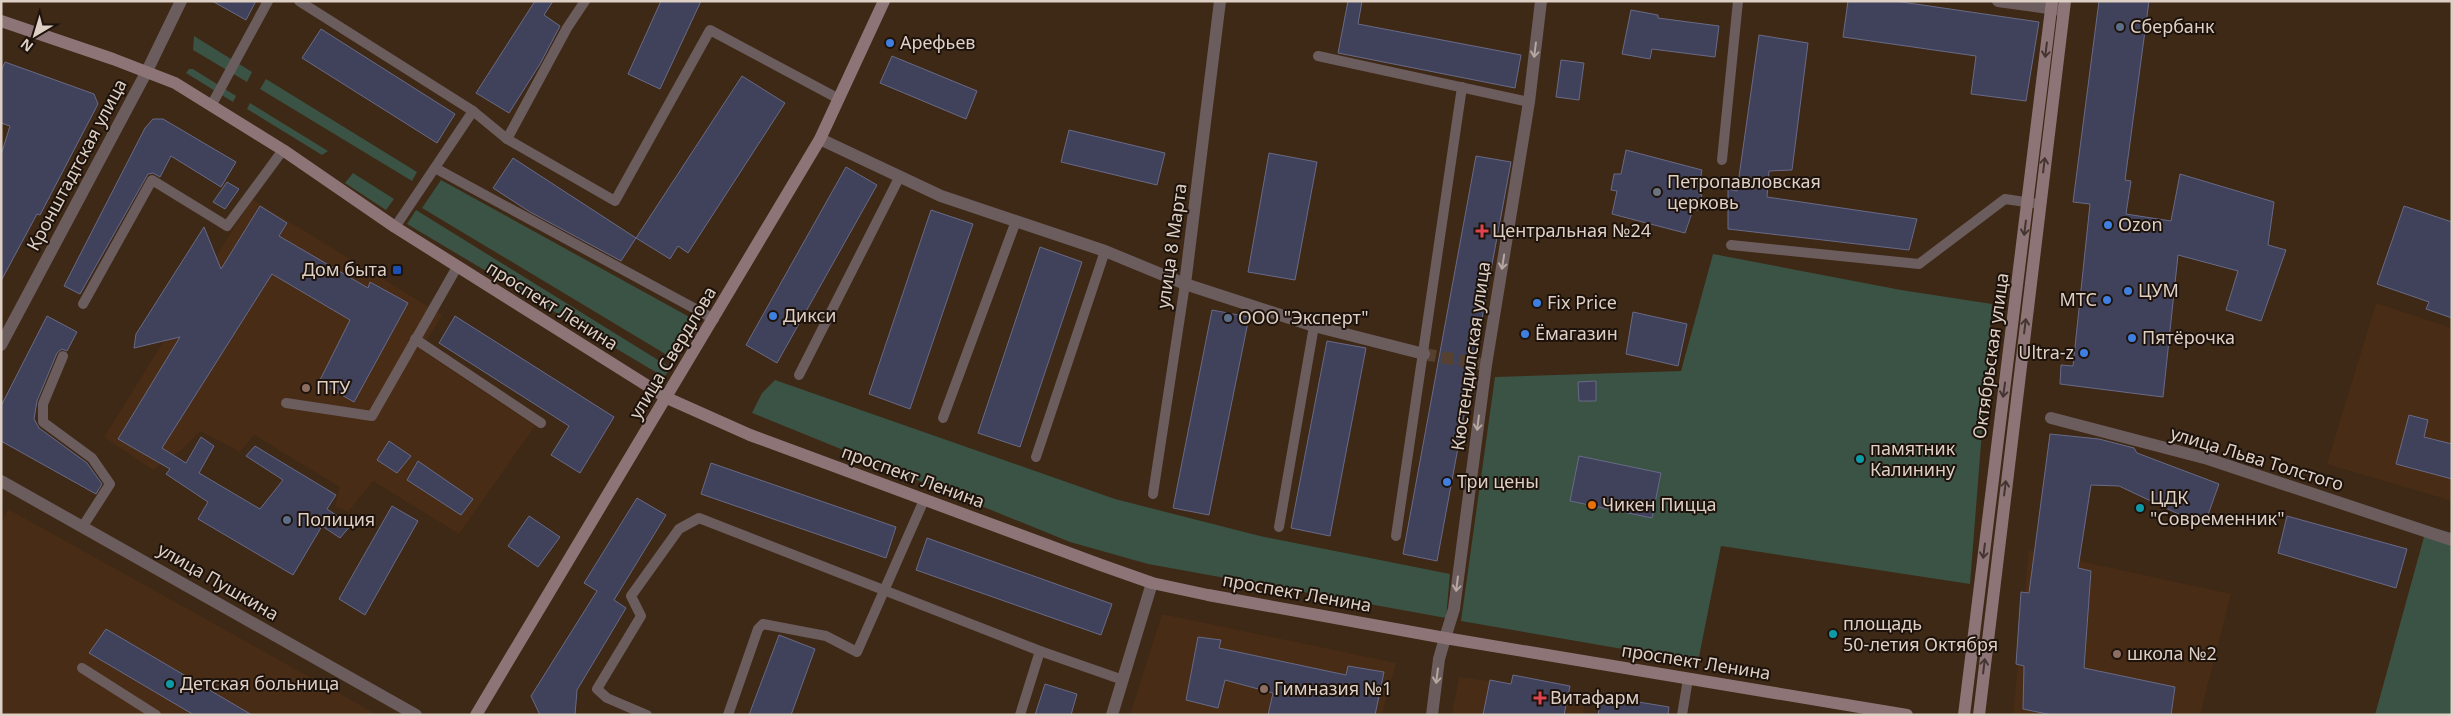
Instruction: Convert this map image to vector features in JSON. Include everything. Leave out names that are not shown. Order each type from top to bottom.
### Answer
[{"type":"main road","name":"улица Свердлова","points":[[476,715],[820,139],[884,1]]},
{"type":"main road","name":"Октябрьская улица","points":[[1979,715],[2034,203],[2058,5]]},
{"type":"main road","name":"проспект Ленина","points":[[1,21],[147,71],[175,83],[282,150],[457,267],[666,398],[750,436],[1152,583],[1445,638],[1908,715]]},
{"type":"main road","name":"Октябрьская улица","points":[[1964,715],[1999,423],[2034,203]]},
{"type":"street","name":"Кронштадтская улица","points":[[1,345],[147,71],[181,1]]},
{"type":"street","name":"улица 8 Марта","points":[[1185,284],[1220,1]]},
{"type":"street","name":"Кюстендилская улица","points":[[1432,715],[1439,659],[1454,609],[1486,365],[1529,102],[1541,1]]},
{"type":"street","points":[[1998,1],[2058,5]]},
{"type":"street","points":[[820,139],[941,196],[1105,251],[1185,284],[1314,326],[1424,354]]},
{"type":"street","name":"улица Льва Толстого","points":[[2051,418],[2208,459],[2452,540]]},
{"type":"street","name":"улица Пушкина","points":[[1,481],[416,715]]},
{"type":"street","points":[[1112,715],[1152,583]]},
{"type":"lane","points":[[211,106],[268,1]]},
{"type":"lane","points":[[299,1],[472,111],[507,139],[615,200],[710,30],[839,99]]},
{"type":"lane","points":[[507,139],[567,28],[586,1]]},
{"type":"lane","points":[[1722,160],[1738,1]]},
{"type":"lane","points":[[1318,56],[1529,102]]},
{"type":"lane","points":[[1396,536],[1462,87]]},
{"type":"lane","points":[[395,227],[472,111]]},
{"type":"lane","points":[[83,304],[152,180],[227,226],[282,150]]},
{"type":"lane","points":[[435,168],[714,319]]},
{"type":"lane","points":[[799,375],[900,176]]},
{"type":"lane","points":[[1731,245],[1919,264],[2005,199],[2034,203]]},
{"type":"lane","points":[[943,418],[1016,221]]},
{"type":"lane","points":[[1036,457],[1105,251]]},
{"type":"lane","points":[[286,403],[372,416],[457,267]]},
{"type":"lane","name":"улица 8 Марта","points":[[1152,494],[1185,284]]},
{"type":"lane","points":[[1279,527],[1314,326]]},
{"type":"lane","points":[[415,339],[541,423]]},
{"type":"lane","points":[[64,356],[44,404],[44,422],[92,458],[110,484],[83,526]]},
{"type":"lane","points":[[728,715],[758,629],[764,624],[826,636],[857,652],[924,500]]},
{"type":"lane","points":[[647,715],[607,698],[597,689],[641,616],[631,596],[679,529],[699,518],[1040,651],[1123,680]]},
{"type":"lane","points":[[1020,715],[1040,651]]},
{"type":"lane","points":[[82,668],[156,715]]},
{"type":"lane","points":[[1682,715],[1688,679]]},
{"type":"shaded area","name":"ПТУ","points":[[252,199],[442,315],[421,350],[535,426],[459,534],[373,481],[348,512],[335,506],[340,487],[254,435],[240,452],[200,431],[183,449],[153,470],[104,437]]},
{"type":"shaded area","points":[[2376,303],[2452,328],[2452,501],[2327,464]]},
{"type":"shaded area","points":[[8,509],[378,715],[1,715],[1,524]]},
{"type":"shaded area","name":"школа №2","points":[[2029,550],[2231,594],[2200,715],[2013,715]]},
{"type":"shaded area","name":"Гимназия №1","points":[[1162,614],[1396,663],[1382,715],[1130,715]]},
{"type":"shaded area","points":[[1459,677],[1586,694],[1583,715],[1452,715]]},
{"type":"green space","points":[[194,36],[252,72],[247,82],[193,50]]},
{"type":"green space","points":[[189,69],[193,69],[236,96],[233,102],[186,73]]},
{"type":"green space","points":[[266,79],[417,172],[412,181],[260,89]]},
{"type":"green space","points":[[250,103],[328,151],[322,155],[247,109]]},
{"type":"green space","points":[[353,173],[394,199],[386,210],[345,183]]},
{"type":"green space","points":[[441,180],[693,319],[672,358],[422,208]]},
{"type":"green space","points":[[416,210],[671,368],[664,377],[407,224]]},
{"type":"green space","points":[[1713,254],[1901,290],[1992,304],[1970,584],[1721,546],[1698,662],[1461,621],[1495,377],[1681,371]]},
{"type":"green space","points":[[775,380],[1115,499],[1260,536],[1450,574],[1446,618],[1148,564],[1070,542],[752,413],[762,393]]},
{"type":"green space","points":[[2427,526],[2452,533],[2452,715],[2375,715]]},
{"type":"building","points":[[212,1],[256,1],[246,20]]},
{"type":"building","points":[[535,1],[553,1],[544,15],[560,26],[540,64],[509,113],[476,93]]},
{"type":"building","points":[[661,1],[701,1],[660,89],[628,74]]},
{"type":"building","points":[[1348,1],[1362,1],[1358,24],[1521,55],[1515,88],[1338,53]]},
{"type":"building","points":[[1848,1],[1895,1],[2039,22],[2026,101],[1971,94],[1976,56],[1843,37]]},
{"type":"building","points":[[2099,1],[2149,1],[2125,180],[2131,181],[2126,214],[2171,221],[2180,174],[2274,202],[2268,245],[2286,250],[2261,321],[2226,310],[2238,271],[2178,255],[2163,397],[2060,384],[2061,365],[2073,366],[2090,204],[2073,202]]},
{"type":"building","points":[[1631,10],[1658,15],[1658,18],[1719,26],[1715,57],[1652,49],[1650,59],[1622,54]]},
{"type":"building","points":[[321,29],[455,114],[437,143],[302,58]]},
{"type":"building","points":[[1759,35],[1808,43],[1792,170],[1769,171],[1767,197],[1917,219],[1909,250],[1728,229],[1728,189],[1737,191]]},
{"type":"building","points":[[892,56],[977,91],[966,119],[880,83]]},
{"type":"building","points":[[1561,60],[1584,63],[1579,100],[1556,97]]},
{"type":"building","points":[[5,62],[94,94],[98,104],[40,215],[37,214],[1,281],[1,155],[10,126],[1,123],[1,71]]},
{"type":"building","points":[[742,76],[785,103],[688,253],[678,246],[670,259],[636,238]]},
{"type":"building","points":[[153,119],[163,119],[236,162],[221,187],[171,156],[160,177],[153,173],[148,174],[80,294],[64,286],[145,128]]},
{"type":"building","points":[[1069,130],[1165,153],[1157,185],[1061,162]]},
{"type":"building","name":"Петропавловская церковь","points":[[1626,150],[1702,170],[1698,193],[1702,195],[1698,210],[1693,210],[1685,233],[1612,214],[1617,191],[1611,190],[1614,174],[1621,174]]},
{"type":"building","points":[[1269,153],[1317,162],[1295,280],[1248,272]]},
{"type":"building","points":[[1476,156],[1511,162],[1437,561],[1403,554]]},
{"type":"building","points":[[513,158],[636,238],[621,261],[530,212],[493,188]]},
{"type":"building","points":[[846,167],[877,185],[777,363],[746,345]]},
{"type":"building","points":[[227,182],[239,189],[225,209],[213,202]]},
{"type":"building","points":[[260,206],[287,223],[279,236],[368,288],[370,282],[408,303],[354,402],[319,382],[350,320],[272,274],[162,448],[186,463],[201,437],[214,446],[199,473],[260,509],[283,480],[246,456],[255,446],[336,495],[327,509],[351,525],[340,538],[322,526],[293,575],[198,519],[208,502],[166,474],[170,469],[118,439],[180,337],[134,348],[136,334],[204,227],[221,269]]},
{"type":"building","points":[[2404,206],[2452,222],[2452,318],[2426,309],[2429,302],[2377,284]]},
{"type":"building","points":[[931,210],[973,224],[910,409],[869,394]]},
{"type":"building","points":[[1040,247],[1082,262],[1020,447],[978,433]]},
{"type":"building","points":[[1212,310],[1249,317],[1209,515],[1173,508]]},
{"type":"building","points":[[1633,312],[1687,324],[1678,366],[1626,354]]},
{"type":"building","points":[[47,316],[77,332],[67,351],[62,349],[57,353],[37,401],[34,419],[39,428],[87,463],[102,484],[96,494],[1,441],[1,406]]},
{"type":"building","points":[[455,316],[614,417],[580,473],[551,455],[569,426],[439,343]]},
{"type":"building","points":[[1327,341],[1366,348],[1330,536],[1291,528]]},
{"type":"building","points":[[1596,381],[1596,401],[1579,401],[1578,382]]},
{"type":"building","points":[[2409,415],[2428,420],[2424,437],[2452,444],[2452,479],[2396,464]]},
{"type":"building","points":[[2050,434],[2099,439],[2134,448],[2137,453],[2219,484],[2204,526],[2119,486],[2091,485],[2078,568],[2091,571],[2084,668],[2175,687],[2171,715],[2052,715],[2023,709],[2024,666],[2016,664],[2021,592],[2029,593]]},
{"type":"building","points":[[389,441],[411,456],[397,473],[377,460]]},
{"type":"building","points":[[1579,456],[1661,473],[1652,518],[1570,501]]},
{"type":"building","points":[[418,461],[473,499],[461,515],[407,480]]},
{"type":"building","points":[[711,463],[896,527],[886,558],[701,494]]},
{"type":"building","points":[[637,498],[666,515],[614,600],[626,608],[577,690],[575,715],[540,715],[531,696],[597,591],[584,583]]},
{"type":"building","points":[[392,506],[418,521],[365,615],[339,599]]},
{"type":"building","points":[[529,516],[560,537],[538,567],[508,546]]},
{"type":"building","points":[[2287,516],[2407,549],[2396,588],[2278,553]]},
{"type":"building","points":[[927,538],[1112,604],[1101,635],[916,570]]},
{"type":"building","name":"Детская больница","points":[[106,629],[252,715],[194,715],[89,653]]},
{"type":"building","points":[[779,635],[815,649],[791,715],[749,715]]},
{"type":"building","points":[[1198,637],[1221,640],[1219,648],[1346,675],[1348,666],[1384,672],[1375,715],[1268,715],[1273,693],[1225,680],[1218,708],[1186,700]]},
{"type":"building","points":[[1513,675],[1570,686],[1564,715],[1483,715],[1490,680],[1511,684]]},
{"type":"building","points":[[1045,684],[1077,694],[1071,715],[1035,715]]},
{"type":"building","points":[[1602,696],[1669,707],[1668,715],[1598,715]]},
{"type":"tunnel","points":[[1424,354],[1486,365]]},
{"type":"place","name":"Сбербанк","points":[[2120,27]]},
{"type":"place","name":"Арефьев","points":[[890,43]]},
{"type":"place","name":"Петропавловская церковь","points":[[1657,192]]},
{"type":"place","name":"Ozon","points":[[2108,225]]},
{"type":"place","name":"Центральная №24","points":[[1482,231]]},
{"type":"place","name":"Дом быта","points":[[397,270]]},
{"type":"place","name":"ЦУМ","points":[[2128,291]]},
{"type":"place","name":"МТС","points":[[2107,300]]},
{"type":"place","name":"Fix Price","points":[[1537,303]]},
{"type":"place","name":"Дикси","points":[[773,316]]},
{"type":"place","name":"ООО \"Эксперт\"","points":[[1228,318]]},
{"type":"place","name":"Ёмагазин","points":[[1525,334]]},
{"type":"place","name":"Пятёрочка","points":[[2132,338]]},
{"type":"place","name":"Ultra-z","points":[[2084,353]]},
{"type":"place","name":"ПТУ","points":[[306,388]]},
{"type":"place","name":"памятник Калинину","points":[[1860,459]]},
{"type":"place","name":"Три цены","points":[[1447,482]]},
{"type":"place","name":"Чикен Пицца","points":[[1592,505]]},
{"type":"place","name":"ЦДК \"Современник\"","points":[[2140,508]]},
{"type":"place","name":"Полиция","points":[[287,520]]},
{"type":"place","name":"площадь 50-летия Октября","points":[[1833,634]]},
{"type":"place","name":"школа №2","points":[[2117,654]]},
{"type":"place","name":"Детская больница","points":[[170,684]]},
{"type":"place","name":"Гимназия №1","points":[[1264,689]]},
{"type":"place","name":"Витафарм","points":[[1540,698]]}]
